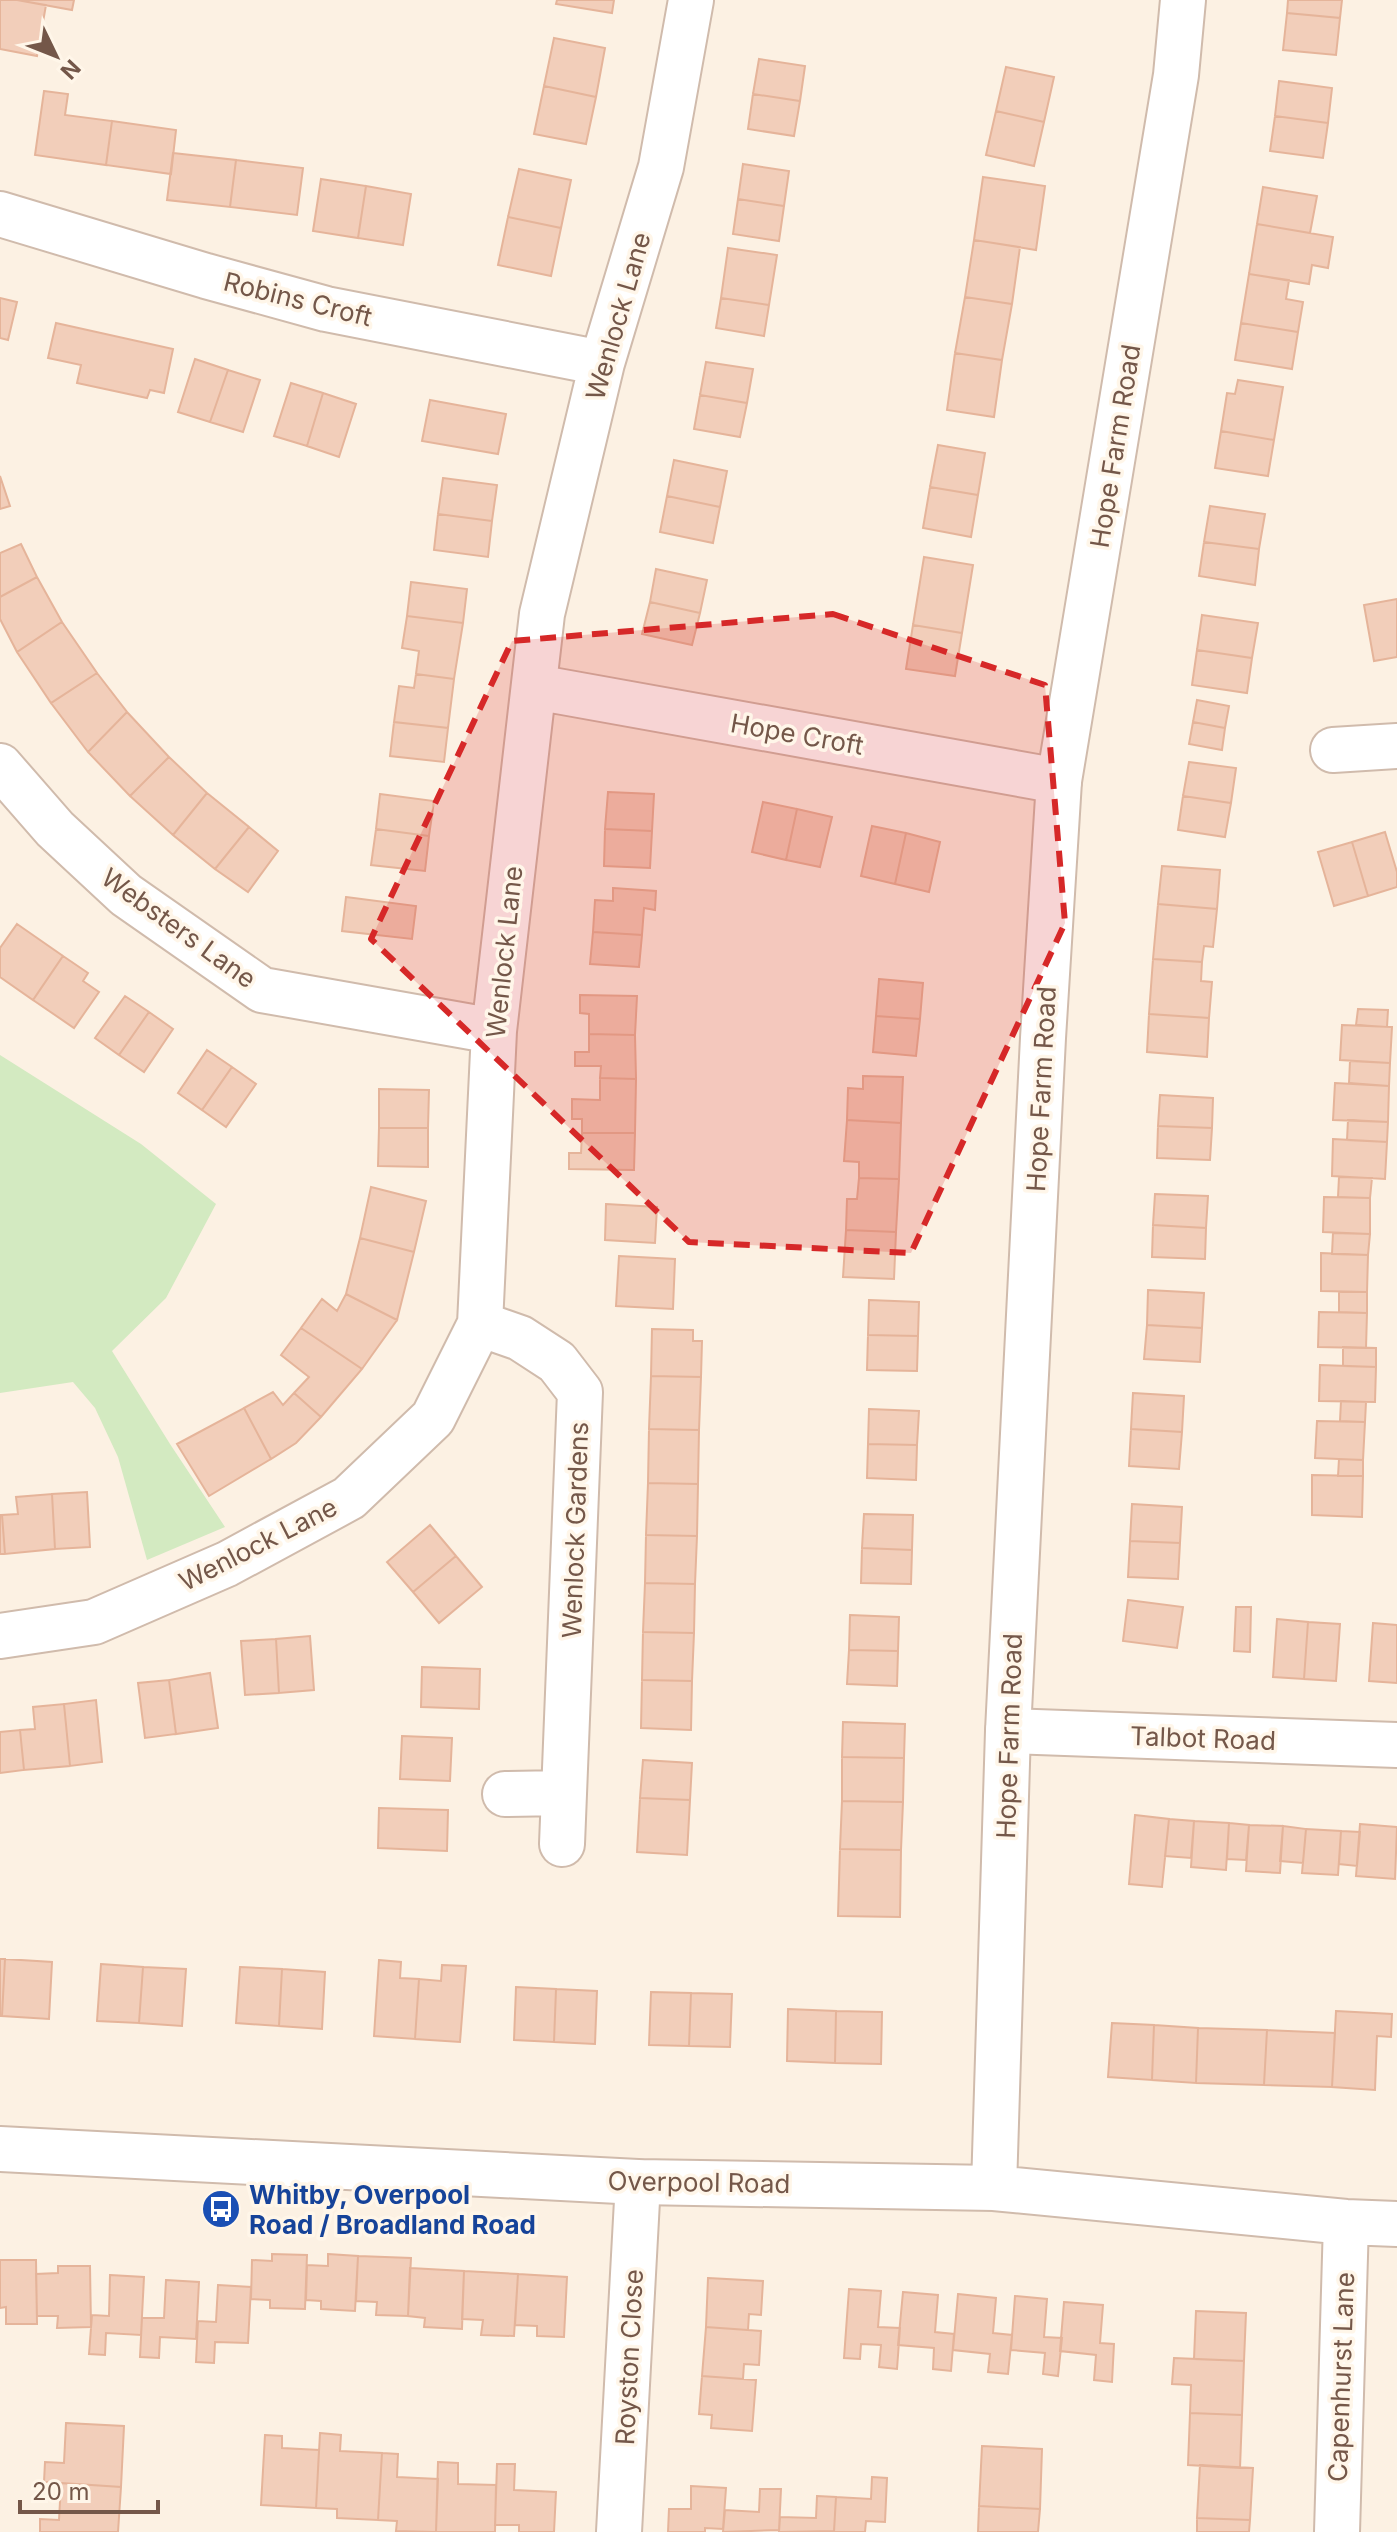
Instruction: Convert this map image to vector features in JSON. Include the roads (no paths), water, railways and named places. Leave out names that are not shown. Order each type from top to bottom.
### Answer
[{"type":"street","name":"Wenlock Lane","points":[[0,1636],[94,1622],[227,1564],[349,1498],[433,1418],[480,1324],[494,1031],[542,614],[602,363],[661,167],[691,0]]},
{"type":"street","name":"Hope Farm Road","points":[[994,2188],[1008,1731],[1059,781],[1176,75],[1183,0]]},
{"type":"street","name":"Robins Croft","points":[[0,214],[326,309],[602,363]]},
{"type":"street","name":"Hope Croft","points":[[535,687],[1059,781]]},
{"type":"street","points":[[1333,750],[1397,746]]},
{"type":"street","name":"Websters Lane","points":[[0,766],[55,829],[126,895],[262,990],[494,1031]]},
{"type":"street","name":"Wenlock Gardens","points":[[480,1324],[520,1338],[557,1362],[580,1392],[562,1844]]},
{"type":"street","name":"Talbot Road","points":[[1008,1731],[1397,1745]]},
{"type":"street","points":[[505,1794],[563,1793]]},
{"type":"street","name":"Overpool Road","points":[[0,2149],[638,2182],[994,2188],[1346,2222],[1397,2224]]},
{"type":"street","name":"Royston Close","points":[[619,2532],[638,2182]]},
{"type":"street","name":"Capenhurst Lane","points":[[1337,2532],[1346,2222]]},
{"type":"place","name":"Whitby, Overpool Road / Broadland Road","points":[[221,2209]]}]
